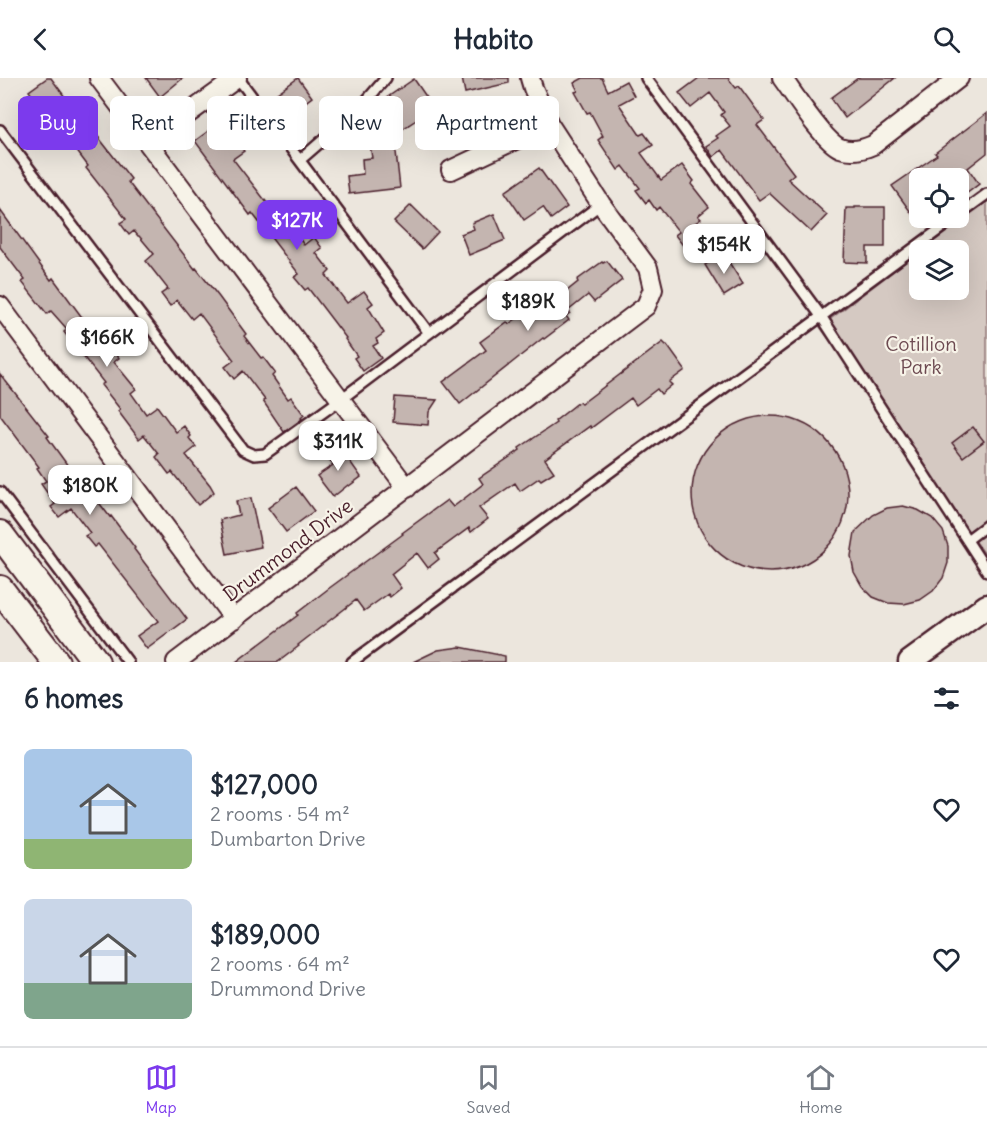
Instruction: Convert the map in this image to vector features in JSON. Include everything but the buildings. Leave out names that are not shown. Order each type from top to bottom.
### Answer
[{"type":"main road","points":[[0,534],[96,662]]},
{"type":"main road","points":[[3,601],[56,662]]},
{"type":"street","points":[[99,78],[113,96]]},
{"type":"street","points":[[195,109],[237,78]]},
{"type":"street","name":"Drummond Drive","points":[[530,78],[537,96]]},
{"type":"street","points":[[782,78],[826,138],[839,148],[852,150],[862,150],[873,145],[959,78]]},
{"type":"street","name":"Drummond Drive","points":[[176,662],[646,306],[653,290],[648,268],[601,204],[559,139]]},
{"type":"street","points":[[153,150],[407,488]]},
{"type":"street","points":[[451,171],[495,150]]},
{"type":"street","points":[[0,306],[234,619]]},
{"type":"street","points":[[910,662],[987,606]]},
{"type":"lane","points":[[237,78],[429,333]]},
{"type":"lane","points":[[300,160],[360,108],[386,78]]},
{"type":"lane","points":[[646,78],[821,316],[987,571]]},
{"type":"lane","points":[[0,130],[243,450],[254,455],[265,454],[340,400],[601,204]]},
{"type":"lane","points":[[969,207],[987,194]]},
{"type":"lane","points":[[352,662],[941,228]]},
{"type":"lane","points":[[0,492],[128,662]]},
{"type":"lane","points":[[967,540],[987,525]]},
{"type":"green space","name":"Cotillion Park","points":[[987,199],[987,557],[820,327],[909,259],[909,300],[969,300],[969,240],[933,240],[949,228],[969,228],[969,213]]}]
